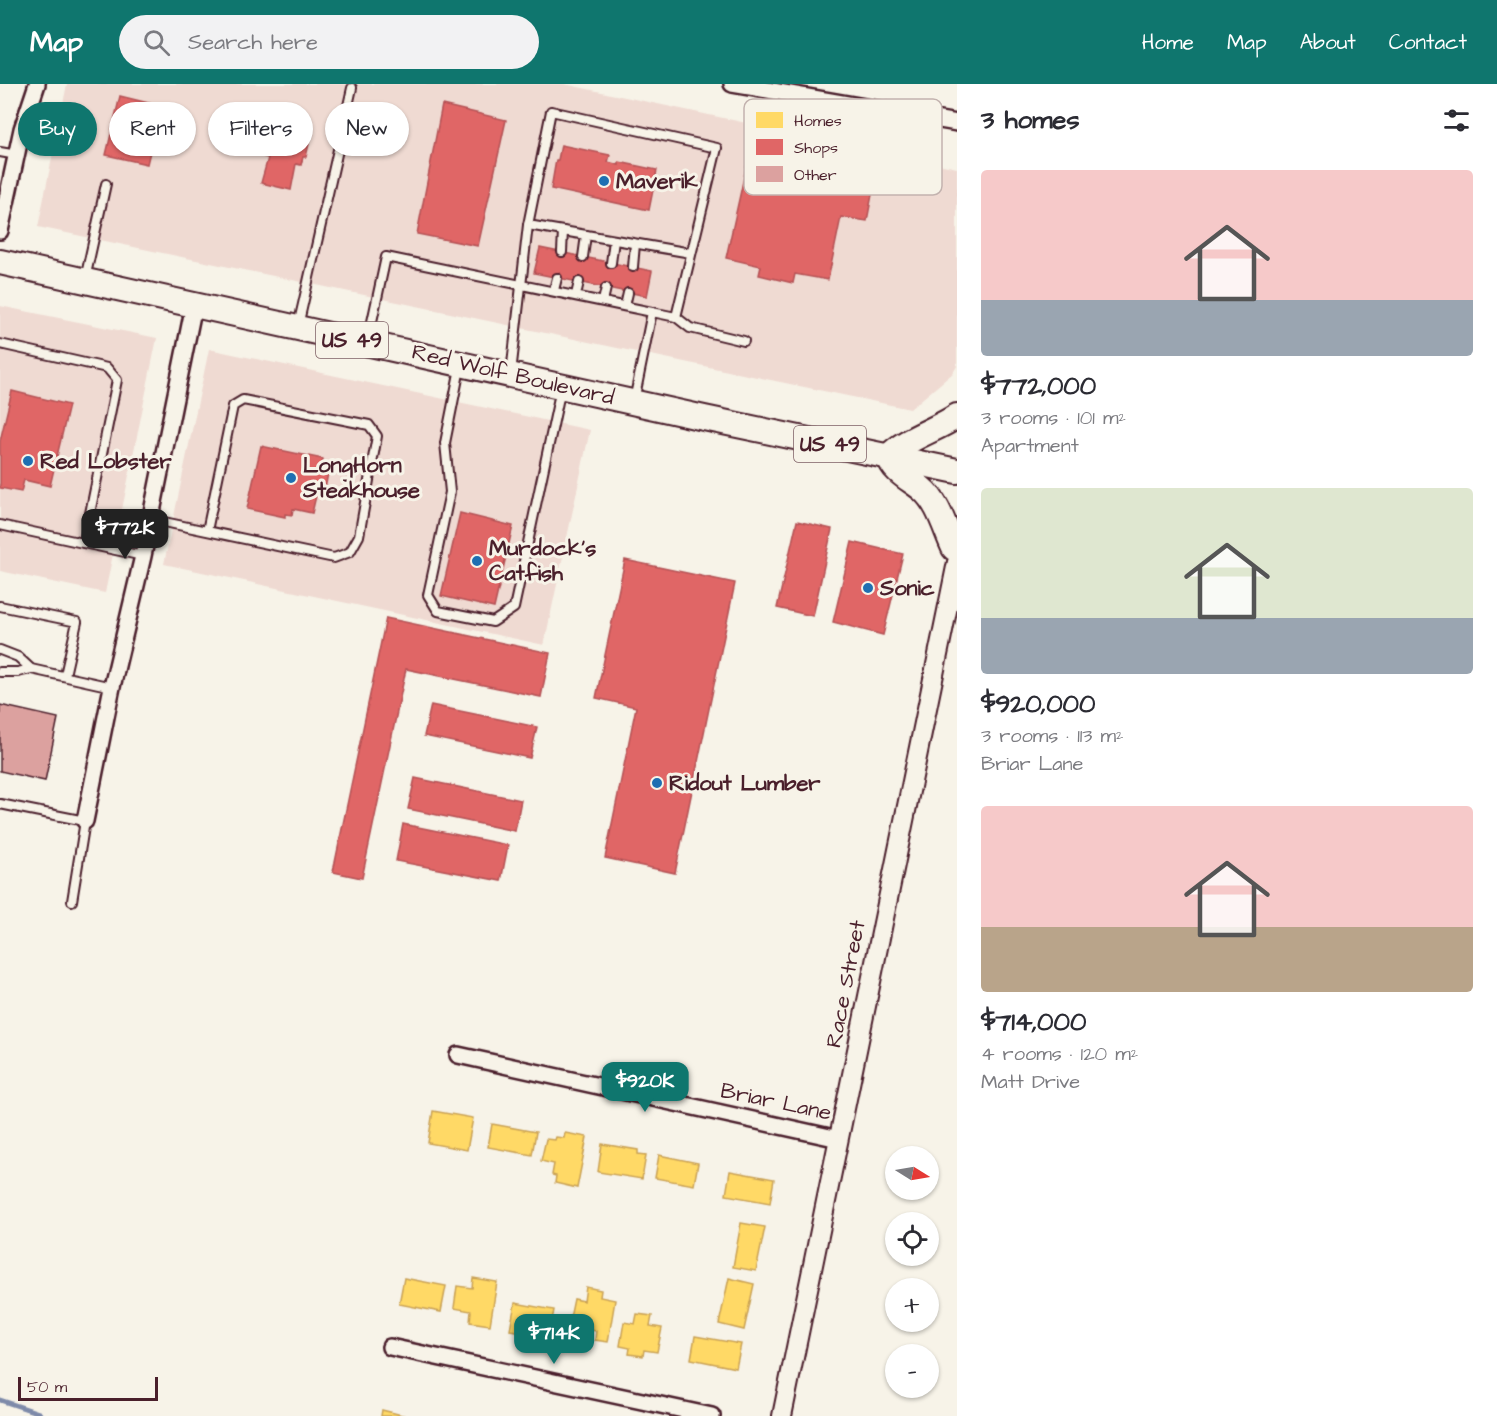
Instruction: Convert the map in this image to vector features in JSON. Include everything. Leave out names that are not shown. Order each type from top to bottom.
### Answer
[{"type":"highway","name":"Red Wolf Boulevard","points":[[0,262],[957,471]]},
{"type":"highway","points":[[957,416],[943,426],[896,449],[889,456],[891,465],[924,491],[934,503],[954,548],[957,549]]},
{"type":"street","points":[[0,231],[22,129],[37,84]]},
{"type":"street","points":[[732,84],[819,99]]},
{"type":"street","points":[[942,120],[957,123]]},
{"type":"street","points":[[86,821],[112,687],[143,556],[194,305]]},
{"type":"street","name":"Race Street","points":[[782,1416],[952,608],[957,562]]},
{"type":"street","name":"Briar Lane","points":[[458,1055],[839,1138]]},
{"type":"street","points":[[390,1347],[712,1416]]},
{"type":"lane","points":[[297,328],[352,87]]},
{"type":"lane","points":[[511,375],[528,225],[551,111],[717,148],[676,317]]},
{"type":"lane","points":[[0,152],[17,155]]},
{"type":"lane","points":[[84,280],[106,184]]},
{"type":"lane","points":[[528,225],[692,253]]},
{"type":"lane","points":[[562,252],[563,231]]},
{"type":"lane","points":[[583,257],[586,235]]},
{"type":"lane","points":[[611,263],[614,240]]},
{"type":"lane","points":[[633,267],[635,244]]},
{"type":"lane","points":[[368,343],[386,257],[676,317],[690,328],[744,342]]},
{"type":"lane","points":[[554,290],[556,278]]},
{"type":"lane","points":[[576,295],[579,282]]},
{"type":"lane","points":[[603,301],[606,288]]},
{"type":"lane","points":[[626,306],[628,292]]},
{"type":"lane","points":[[634,402],[652,312]]},
{"type":"lane","points":[[0,344],[107,368],[117,380],[84,543]]},
{"type":"lane","points":[[460,364],[446,443],[450,492],[428,595],[438,611],[493,622],[514,608],[561,386]]},
{"type":"lane","points":[[150,519],[334,558],[350,552],[359,536],[377,436],[369,425],[243,400],[233,405],[207,531]]},
{"type":"lane","points":[[0,525],[143,556]]},
{"type":"lane","points":[[0,606],[77,622],[65,675]]},
{"type":"lane","points":[[0,650],[18,657],[31,669]]},
{"type":"lane","points":[[0,672],[31,669],[112,687]]},
{"type":"lane","points":[[0,804],[86,821],[72,901]]},
{"type":"shaded area","points":[[67,84],[564,84],[744,122],[744,195],[942,195],[942,165],[957,168],[957,366],[953,373],[910,409],[38,227],[52,156],[97,156],[97,102],[63,102]]},
{"type":"shaded area","points":[[0,306],[157,338],[105,593],[0,571]]},
{"type":"shaded area","points":[[209,349],[590,430],[544,645],[164,564]]},
{"type":"building: Homes","points":[[433,1111],[473,1118],[467,1150],[428,1143]]},
{"type":"building: Homes","points":[[492,1124],[536,1132],[532,1155],[488,1147]]},
{"type":"building: Homes","points":[[565,1133],[587,1137],[577,1188],[555,1183],[556,1176],[552,1175],[554,1164],[541,1161],[546,1139],[564,1138]]},
{"type":"building: Homes","points":[[602,1144],[638,1150],[638,1154],[646,1155],[642,1179],[598,1172]]},
{"type":"building: Homes","points":[[659,1155],[698,1163],[694,1185],[655,1178]]},
{"type":"building: Homes","points":[[730,1171],[774,1179],[770,1203],[726,1195]]},
{"type":"building: Homes","points":[[741,1223],[765,1227],[756,1271],[733,1267]]},
{"type":"building: Homes","points":[[404,1278],[446,1286],[441,1312],[399,1304]]},
{"type":"building: Homes","points":[[473,1278],[497,1282],[490,1325],[470,1322],[471,1311],[454,1308],[457,1286],[472,1288]]},
{"type":"building: Homes","points":[[729,1278],[754,1284],[744,1330],[719,1324]]},
{"type":"building: Homes","points":[[586,1287],[601,1290],[600,1297],[615,1300],[608,1342],[595,1340],[596,1331],[586,1329],[588,1322],[570,1318],[574,1299],[584,1301]]},
{"type":"building: Homes","points":[[515,1303],[554,1310],[550,1331],[531,1328],[530,1333],[510,1330]]},
{"type":"building: Homes","points":[[637,1314],[652,1316],[650,1326],[662,1328],[657,1352],[644,1350],[643,1356],[629,1354],[630,1348],[620,1346],[624,1322],[635,1324]]},
{"type":"building: Homes","points":[[695,1336],[741,1344],[736,1368],[691,1359]]},
{"type":"building: Homes","points":[[382,1410],[406,1416],[381,1416]]},
{"type":"building: Shops","points":[[120,96],[145,102],[119,102]]},
{"type":"building: Shops","points":[[442,105],[506,120],[478,246],[417,234]]},
{"type":"building: Shops","name":"Maverik","points":[[561,145],[610,155],[608,162],[619,165],[619,162],[657,170],[649,210],[551,189]]},
{"type":"building: Shops","points":[[111,156],[149,156],[147,164]]},
{"type":"building: Shops","points":[[306,156],[303,157],[301,165],[296,164],[291,190],[261,183],[268,158],[264,157]]},
{"type":"building: Shops","points":[[744,177],[744,195],[872,195],[867,221],[841,217],[828,280],[795,274],[793,283],[759,275],[761,266],[726,258]]},
{"type":"building: Shops","points":[[540,248],[652,271],[647,296],[534,273]]},
{"type":"building: Shops","name":"Red Lobster","points":[[12,391],[69,405],[50,486],[24,480],[21,492],[0,488],[0,441]]},
{"type":"building: Shops","name":"LongHorn Steakhouse","points":[[261,446],[323,459],[322,467],[329,468],[325,489],[318,487],[312,513],[293,509],[292,515],[285,514],[285,517],[247,509]]},
{"type":"building: Shops","name":"Murdock's Catfish","points":[[460,513],[513,526],[494,608],[441,596]]},
{"type":"building: Shops","name":"Sonic","points":[[797,521],[832,529],[813,616],[777,608]]},
{"type":"building: Shops","name":"Sonic","points":[[852,542],[903,554],[883,635],[833,622]]},
{"type":"building: Shops","name":"Ridout Lumber","points":[[625,560],[735,583],[675,873],[605,858],[636,707],[596,698]]},
{"type":"building: Shops","points":[[386,618],[550,653],[541,697],[406,669],[362,878],[333,872]]},
{"type":"building: Shops","points":[[431,705],[537,727],[530,758],[424,736]]},
{"type":"building: Shops","points":[[415,778],[521,800],[515,831],[408,809]]},
{"type":"building: Shops","points":[[403,824],[508,845],[501,881],[396,861]]},
{"type":"building: Other","points":[[0,705],[58,718],[45,781],[0,771]]},
{"type":"waterway","points":[[0,1400],[39,1413],[41,1416]]},
{"type":"place","name":"Maverik","points":[[604,181]]},
{"type":"place","name":"Red Lobster","points":[[28,461]]},
{"type":"place","name":"LongHorn Steakhouse","points":[[291,478]]},
{"type":"place","name":"Murdock's Catfish","points":[[477,561]]},
{"type":"place","name":"Sonic","points":[[868,588]]},
{"type":"place","name":"Ridout Lumber","points":[[657,783]]}]
